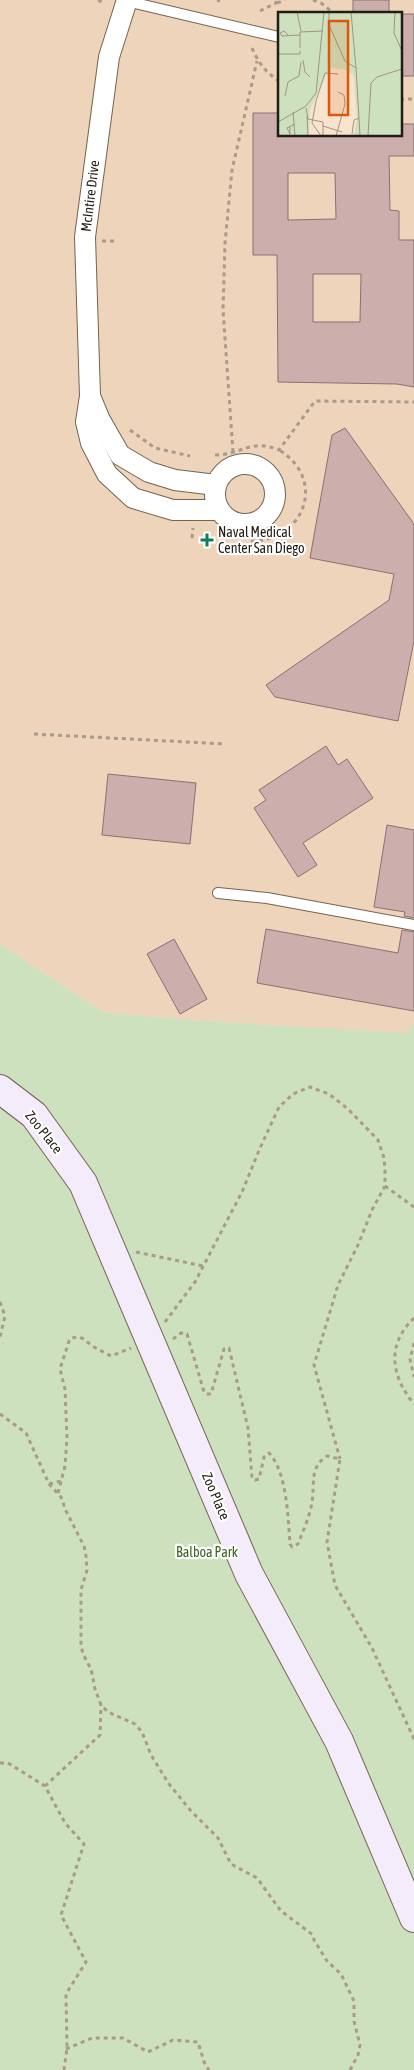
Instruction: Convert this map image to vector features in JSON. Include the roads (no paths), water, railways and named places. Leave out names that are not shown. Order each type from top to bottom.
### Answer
[{"type":"main road","name":"Zoo Place","points":[[0,1090],[34,1115],[83,1183],[249,1574],[339,1741],[414,1918]]},
{"type":"street","name":"McIntire Drive","points":[[126,0],[109,58],[85,237],[90,396],[86,422],[91,443],[107,474],[133,498],[173,510],[219,510]]},
{"type":"street","name":"McIntire Drive","points":[[90,396],[100,420],[120,455],[149,472],[175,480],[216,485]]},
{"type":"street","points":[[239,465],[252,465],[262,468],[270,476],[274,485],[276,495],[274,505],[268,515],[259,522],[249,525],[238,524],[226,518],[219,510],[215,500],[216,485],[221,476],[229,469],[239,465]]},
{"type":"lane","points":[[126,0],[278,36]]},
{"type":"lane","points":[[218,893],[267,898],[414,925]]},
{"type":"place","name":"Naval Medical Center San Diego","points":[[207,540]]},
{"type":"park label","name":"Balboa Park","points":[[207,1552]]}]
